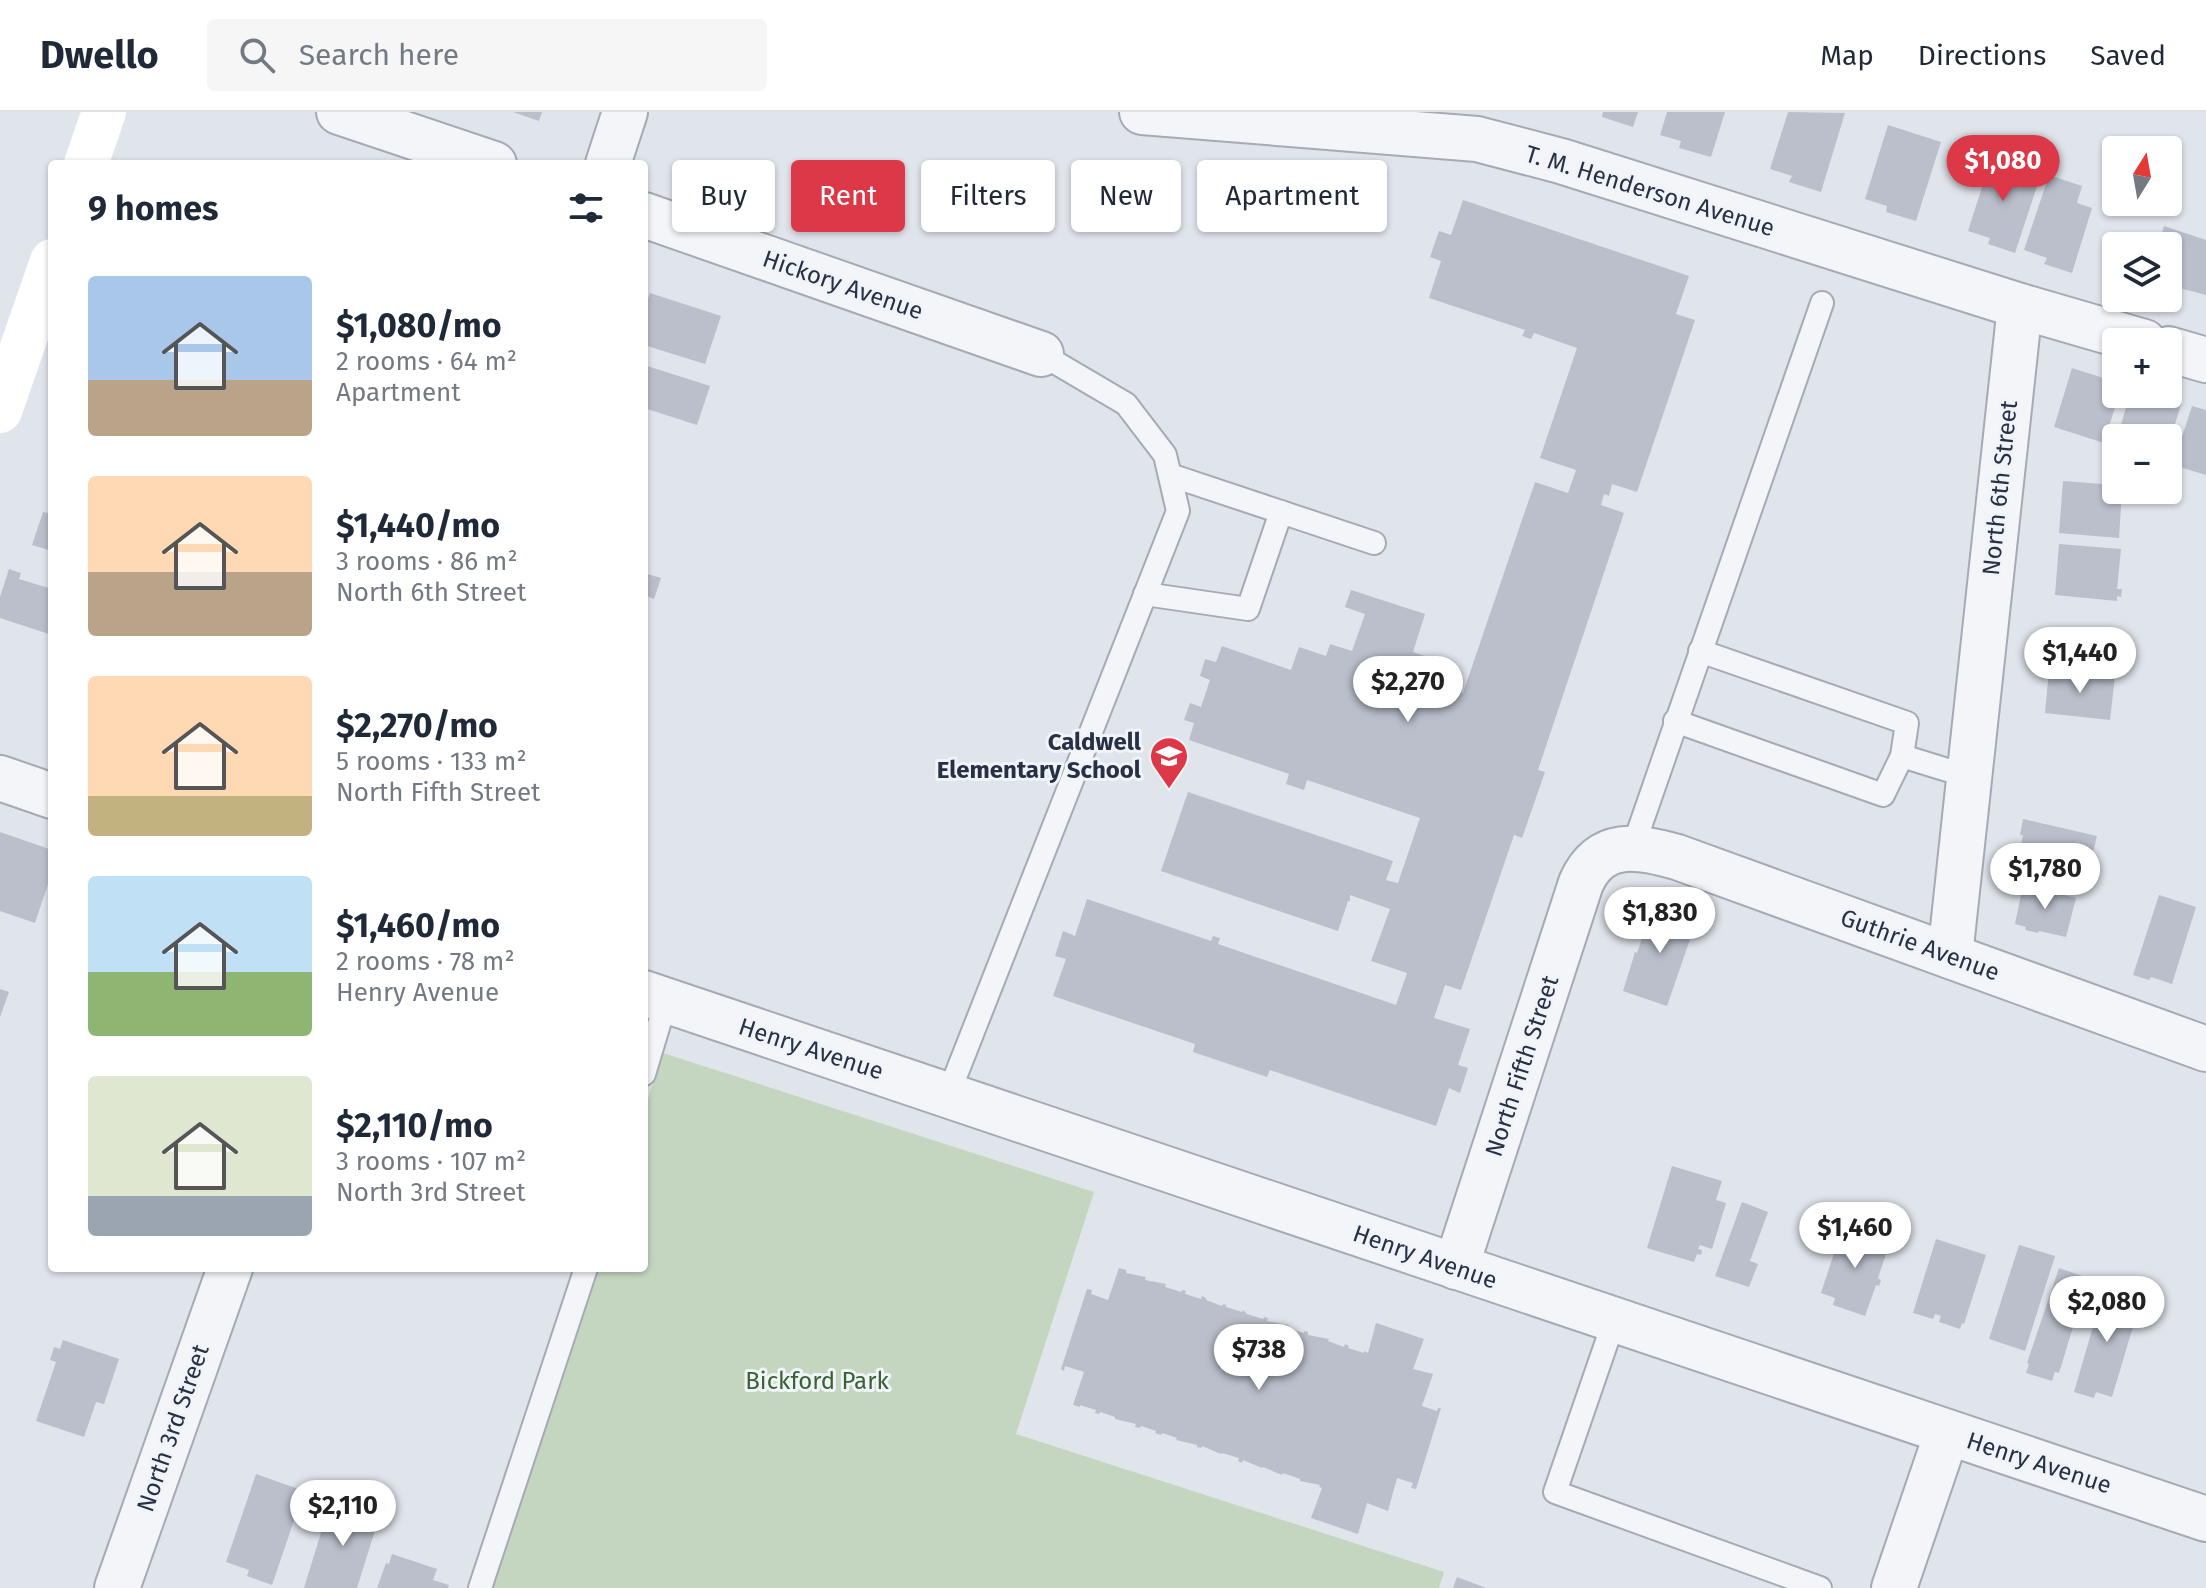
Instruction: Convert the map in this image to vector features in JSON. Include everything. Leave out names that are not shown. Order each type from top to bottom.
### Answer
[{"type":"main road","points":[[87,160],[104,112]]},
{"type":"main road","points":[[0,411],[48,273]]},
{"type":"street","points":[[339,112],[482,160]]},
{"type":"street","points":[[609,160],[625,112]]},
{"type":"street","name":"T. M. Henderson Avenue","points":[[1142,112],[1448,124],[1477,139],[1561,161],[2102,330]]},
{"type":"street","name":"Hickory Avenue","points":[[648,216],[1041,354]]},
{"type":"street","name":"North 6th Street","points":[[1950,956],[2020,306]]},
{"type":"street","points":[[2182,353],[2206,360]]},
{"type":"street","points":[[0,778],[48,795]]},
{"type":"street","name":"Guthrie Avenue","points":[[1633,847],[1677,857],[2206,1049]]},
{"type":"street","name":"North Fifth Street","points":[[1456,1267],[1581,883],[1587,869],[1600,857],[1633,847]]},
{"type":"street","name":"Henry Avenue","points":[[655,997],[2206,1519]]},
{"type":"street","name":"North 3rd Street","points":[[117,1588],[229,1272]]},
{"type":"street","points":[[1894,1588],[1947,1433]]},
{"type":"lane","points":[[1633,847],[1822,303]]},
{"type":"lane","points":[[948,1095],[1178,511],[1165,455],[1126,404],[1041,354]]},
{"type":"lane","points":[[1170,475],[1374,543]]},
{"type":"lane","points":[[1145,594],[1248,609],[1281,512]]},
{"type":"lane","points":[[1675,721],[1883,795],[1902,756],[1907,723],[1700,651]]},
{"type":"lane","points":[[1902,756],[1970,777]]},
{"type":"lane","points":[[648,1046],[655,997]]},
{"type":"lane","points":[[480,1588],[585,1272]]},
{"type":"lane","points":[[1614,1321],[1555,1492],[1772,1580],[1820,1588]]},
{"type":"green space","name":"Bickford Park","points":[[663,1053],[1094,1192],[1016,1434],[1444,1572],[1439,1588],[489,1588],[592,1272],[648,1272],[648,1099]]},
{"type":"building","points":[[513,112],[542,112],[539,121]]},
{"type":"building","points":[[1603,112],[1638,112],[1633,127],[1602,117]]},
{"type":"building","points":[[1667,112],[1725,112],[1711,157],[1679,148],[1681,141],[1660,135]]},
{"type":"building","points":[[1788,112],[1845,113],[1821,192],[1789,182],[1792,176],[1770,169]]},
{"type":"building","points":[[1888,125],[1941,142],[1916,221],[1886,212],[1887,206],[1865,199]]},
{"type":"building","points":[[1993,153],[2030,166],[2024,183],[2037,186],[2015,253],[1988,244],[1990,238],[1968,231]]},
{"type":"building","points":[[2049,175],[2082,186],[2077,203],[2092,208],[2072,273],[2044,264],[2047,258],[2024,250]]},
{"type":"building","points":[[1463,200],[1689,276],[1676,314],[1695,320],[1637,492],[1612,484],[1609,496],[1604,494],[1601,505],[1624,513],[1538,770],[1545,772],[1522,838],[1514,835],[1461,990],[1445,985],[1434,1018],[1470,1029],[1458,1065],[1468,1068],[1460,1093],[1449,1088],[1436,1126],[1270,1070],[1267,1077],[1193,1052],[1195,1044],[1053,996],[1066,959],[1055,956],[1063,931],[1075,936],[1087,899],[1211,941],[1213,936],[1220,938],[1218,944],[1396,1005],[1407,973],[1371,961],[1390,909],[1350,895],[1338,931],[1161,871],[1188,792],[1393,861],[1386,880],[1398,883],[1420,818],[1307,780],[1304,790],[1286,784],[1289,774],[1189,740],[1194,723],[1184,720],[1190,703],[1201,707],[1210,680],[1200,676],[1205,659],[1216,662],[1222,646],[1291,670],[1299,647],[1326,656],[1330,644],[1352,651],[1365,614],[1345,607],[1351,590],[1425,614],[1413,652],[1444,663],[1457,690],[1463,693],[1535,482],[1568,493],[1576,470],[1540,458],[1577,348],[1534,333],[1531,339],[1522,336],[1525,330],[1429,298],[1441,261],[1430,257],[1439,231],[1451,235]]},
{"type":"building","points":[[2164,226],[2182,232],[2162,232]]},
{"type":"building","points":[[2182,232],[2206,240],[2206,295],[2182,289]]},
{"type":"building","points":[[650,293],[721,316],[705,364],[648,346]]},
{"type":"building","points":[[648,366],[710,386],[697,425],[648,409]]},
{"type":"building","points":[[2072,368],[2102,378],[2102,408],[2115,408],[2110,424],[2102,424],[2102,442],[2054,427]]},
{"type":"building","points":[[2192,406],[2206,410],[2206,475],[2182,468],[2182,437]]},
{"type":"building","points":[[2126,408],[2180,408],[2175,424],[2121,424]]},
{"type":"building","points":[[2063,481],[2102,484],[2102,504],[2121,504],[2119,538],[2059,533]]},
{"type":"building","points":[[43,512],[48,513],[48,550],[32,545]]},
{"type":"building","points":[[2059,544],[2121,549],[2117,589],[2122,589],[2121,597],[2117,596],[2117,601],[2055,595]]},
{"type":"building","points":[[9,569],[21,573],[19,579],[48,588],[48,634],[0,618],[0,597]]},
{"type":"building","points":[[648,574],[661,578],[654,599],[648,597]]},
{"type":"building","points":[[2049,670],[2115,676],[2110,720],[2045,713]]},
{"type":"building","points":[[2023,819],[2097,836],[2088,872],[2019,856]]},
{"type":"building","points":[[0,832],[48,849],[48,884],[35,923],[0,911]]},
{"type":"building","points":[[2023,885],[2076,898],[2066,937],[2025,930],[2026,927],[2015,924]]},
{"type":"building","points":[[2159,895],[2196,907],[2172,984],[2133,975]]},
{"type":"building","points":[[1653,905],[1697,919],[1667,1006],[1623,991]]},
{"type":"building","points":[[0,989],[9,992],[0,1017]]},
{"type":"building","points":[[1672,1166],[1722,1181],[1716,1200],[1726,1203],[1712,1249],[1700,1245],[1701,1255],[1697,1254],[1694,1262],[1647,1248]]},
{"type":"building","points":[[1742,1202],[1768,1212],[1750,1261],[1758,1264],[1749,1287],[1715,1276]]},
{"type":"building","points":[[1843,1226],[1890,1242],[1878,1278],[1881,1280],[1879,1286],[1876,1285],[1865,1316],[1833,1305],[1835,1298],[1821,1293]]},
{"type":"building","points":[[1936,1239],[1986,1255],[1960,1329],[1939,1322],[1941,1316],[1935,1314],[1933,1319],[1913,1313]]},
{"type":"building","points":[[2019,1245],[2055,1256],[2025,1351],[1989,1339]]},
{"type":"building","points":[[1119,1268],[1126,1270],[1126,1273],[1146,1277],[1145,1280],[1166,1284],[1165,1287],[1186,1291],[1185,1294],[1201,1299],[1202,1296],[1222,1306],[1268,1318],[1267,1321],[1289,1325],[1288,1328],[1329,1339],[1344,1347],[1345,1344],[1364,1353],[1368,1353],[1376,1323],[1424,1339],[1413,1369],[1433,1374],[1422,1406],[1437,1411],[1441,1408],[1416,1489],[1411,1488],[1413,1483],[1397,1478],[1388,1511],[1367,1503],[1358,1534],[1311,1518],[1322,1488],[1320,1485],[1243,1460],[1242,1463],[1238,1461],[1239,1458],[1073,1405],[1084,1372],[1065,1366],[1064,1371],[1061,1369],[1087,1289],[1092,1290],[1091,1294],[1108,1300]]},
{"type":"building","points":[[2059,1268],[2088,1278],[2059,1373],[2055,1372],[2052,1381],[2026,1373]]},
{"type":"building","points":[[2104,1289],[2141,1300],[2112,1397],[2096,1392],[2094,1398],[2074,1392]]},
{"type":"building","points":[[63,1340],[119,1359],[104,1404],[96,1402],[84,1437],[36,1421],[56,1362],[50,1360],[54,1347],[60,1349]]},
{"type":"building","points":[[256,1474],[304,1491],[272,1585],[247,1576],[249,1570],[226,1562]]},
{"type":"building","points":[[355,1503],[381,1511],[357,1588],[304,1588],[328,1510],[332,1511],[335,1505],[353,1510]]},
{"type":"building","points":[[392,1554],[437,1569],[433,1580],[449,1585],[448,1588],[377,1588]]},
{"type":"building","points":[[1457,1577],[1486,1588],[1453,1588]]},
{"type":"place","name":"Caldwell Elementary School","points":[[1169,790]]}]
